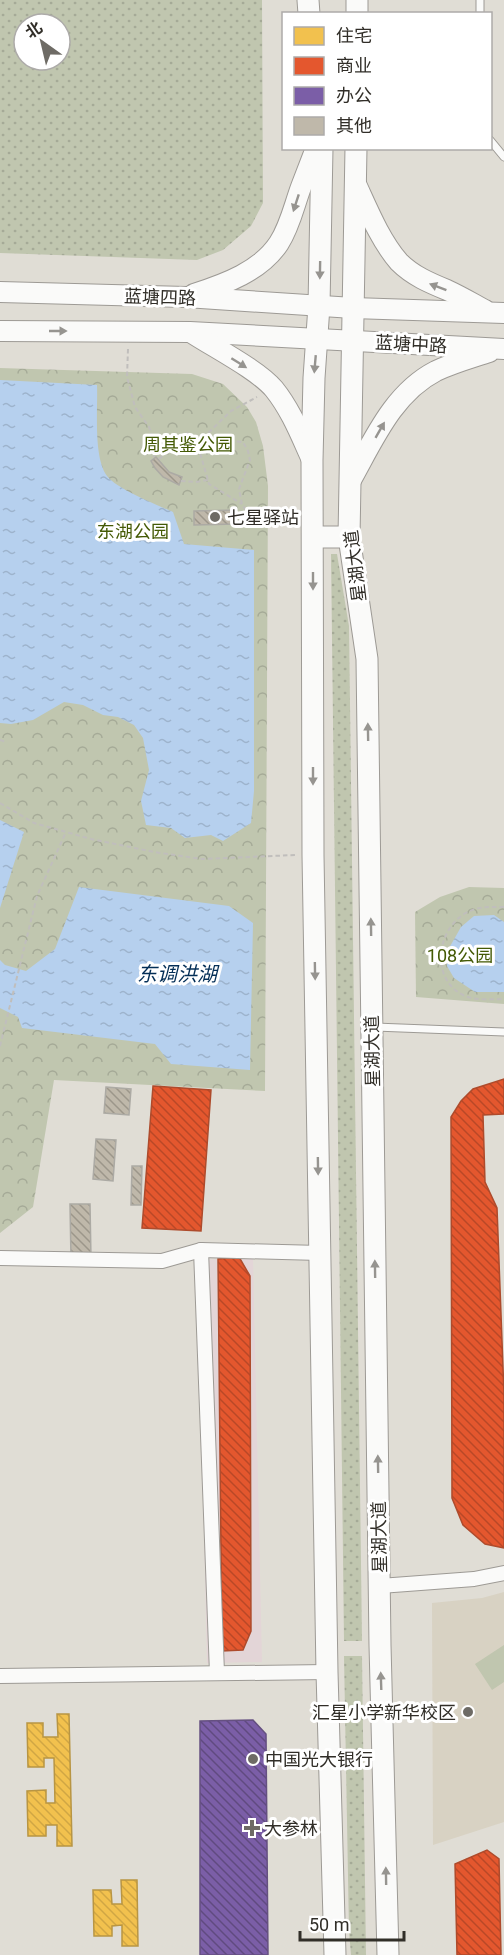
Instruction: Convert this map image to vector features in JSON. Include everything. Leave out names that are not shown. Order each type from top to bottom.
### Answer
[{"type":"main road","points":[[186,297],[225,283],[248,271],[279,244],[288,227],[315,150]]},
{"type":"main road","points":[[322,150],[319,306],[312,460],[312,855],[327,1672],[335,1955]]},
{"type":"main road","name":"星湖大道","points":[[356,150],[349,537],[367,659],[380,1586],[388,1955]]},
{"type":"main road","points":[[356,184],[375,224],[399,262],[428,283],[497,313]]},
{"type":"main road","name":"蓝塘四路","points":[[0,292],[186,297],[319,306]]},
{"type":"main road","name":"蓝塘中路","points":[[319,306],[497,313]]},
{"type":"main road","name":"蓝塘四路","points":[[0,331],[190,332],[317,339]]},
{"type":"main road","points":[[190,332],[257,374],[273,388],[292,418],[312,460]]},
{"type":"main road","name":"蓝塘中路","points":[[317,339],[500,349]]},
{"type":"main road","points":[[351,480],[397,403],[419,382],[435,372],[500,349]]},
{"type":"main road","points":[[313,528],[349,537]]},
{"type":"street","points":[[201,1250],[217,1673]]},
{"type":"street","points":[[0,1258],[162,1261],[201,1250],[320,1254]]},
{"type":"street","points":[[380,1586],[474,1579],[504,1573]]},
{"type":"street","points":[[0,1676],[327,1672]]},
{"type":"lane","points":[[492,142],[504,157]]},
{"type":"lane","points":[[372,1027],[504,1032]]},
{"type":"path","points":[[128,332],[127,377],[135,406],[151,433],[154,457]]},
{"type":"path","points":[[201,439],[231,411],[273,388]]},
{"type":"path","points":[[159,459],[187,433],[196,439],[243,442],[248,451],[249,460],[239,489],[242,504],[248,514],[259,521],[313,528]]},
{"type":"path","points":[[196,439],[209,484],[242,504]]},
{"type":"path","points":[[181,480],[196,482],[208,480]]},
{"type":"path","points":[[0,740],[6,742]]},
{"type":"path","points":[[0,803],[34,823],[91,839],[154,852],[202,858],[312,855]]},
{"type":"path","points":[[0,1046],[37,896],[66,832]]},
{"type":"path","points":[[504,907],[479,907],[463,915],[451,926],[440,957],[441,970],[448,984],[463,996],[504,999]]},
{"type":"shaded area","points":[[253,1258],[262,1662],[207,1663],[198,1260]]},
{"type":"shaded area","name":"汇星小学新华校区","points":[[504,1592],[504,1822],[433,1845],[432,1603],[482,1598]]},
{"type":"green space","points":[[0,0],[262,0],[263,203],[251,226],[223,250],[197,260],[0,253]]},
{"type":"green space","name":"东湖公园","points":[[0,368],[192,374],[223,384],[247,407],[256,422],[263,446],[268,486],[265,1091],[54,1080],[33,1207],[0,1233]]},
{"type":"green space","points":[[331,554],[337,554],[349,626],[362,1641],[344,1641]]},
{"type":"green space","name":"108公园","points":[[469,887],[504,888],[504,1004],[416,997],[415,912],[440,897]]},
{"type":"green space","points":[[504,1645],[504,1682],[492,1690],[475,1664]]},
{"type":"green space","points":[[344,1656],[362,1656],[366,1955],[351,1955],[349,1931]]},
{"type":"water","points":[[0,380],[97,385],[98,445],[107,476],[128,491],[173,512],[184,544],[254,550],[254,791],[251,823],[223,841],[211,835],[185,838],[171,828],[146,825],[141,801],[149,770],[143,738],[134,725],[118,717],[103,715],[83,705],[64,702],[33,720],[11,724],[0,723]]},
{"type":"water","points":[[0,820],[24,832],[0,908]]},
{"type":"water","name":"东调洪湖","points":[[79,887],[229,906],[253,923],[250,1070],[171,1064],[155,1044],[22,1028],[18,1017],[0,1008],[0,960],[5,965],[26,971],[55,949]]},
{"type":"water","points":[[494,915],[504,922],[504,992],[475,992],[454,978],[447,966],[448,950],[461,927],[474,916]]},
{"type":"building: 住宅","points":[[57,1714],[69,1714],[72,1846],[57,1846],[57,1825],[46,1825],[46,1836],[28,1836],[27,1791],[46,1790],[46,1803],[55,1803],[54,1758],[44,1758],[44,1767],[28,1767],[27,1723],[43,1723],[43,1737],[58,1737]]},
{"type":"building: 住宅","points":[[121,1880],[137,1880],[138,1946],[122,1946],[122,1925],[112,1926],[112,1936],[94,1936],[93,1890],[111,1890],[112,1904],[122,1904]]},
{"type":"building: 商业","points":[[504,1079],[504,1114],[483,1115],[485,1182],[497,1208],[504,1394],[504,1548],[485,1544],[463,1525],[452,1498],[451,1117],[461,1101],[473,1089]]},
{"type":"building: 商业","points":[[153,1086],[211,1090],[201,1231],[142,1228]]},
{"type":"building: 商业","points":[[239,1257],[250,1276],[251,1631],[243,1650],[222,1651],[218,1259]]},
{"type":"building: 商业","points":[[487,1850],[499,1859],[501,1955],[457,1955],[455,1864]]},
{"type":"building: 办公","points":[[253,1720],[266,1734],[268,1955],[200,1955],[200,1721]]},
{"type":"building: 其他","points":[[156,457],[169,472],[182,477],[179,485],[163,477],[155,468],[151,461]]},
{"type":"building: 其他","name":"七星驿站","points":[[236,510],[236,524],[194,525],[194,511]]},
{"type":"building: 其他","points":[[106,1087],[131,1089],[129,1115],[104,1113]]},
{"type":"building: 其他","points":[[96,1139],[116,1140],[113,1181],[93,1179]]},
{"type":"building: 其他","points":[[132,1166],[142,1166],[141,1205],[131,1205]]},
{"type":"building: 其他","points":[[70,1204],[90,1204],[91,1258],[71,1259]]},
{"type":"place","name":"七星驿站","points":[[215,517]]},
{"type":"place","name":"汇星小学新华校区","points":[[468,1712]]},
{"type":"place","name":"中国光大银行","points":[[253,1759]]},
{"type":"place","name":"大参林","points":[[252,1828]]},
{"type":"park label","name":"周其鉴公园","points":[[188,444]]}]
